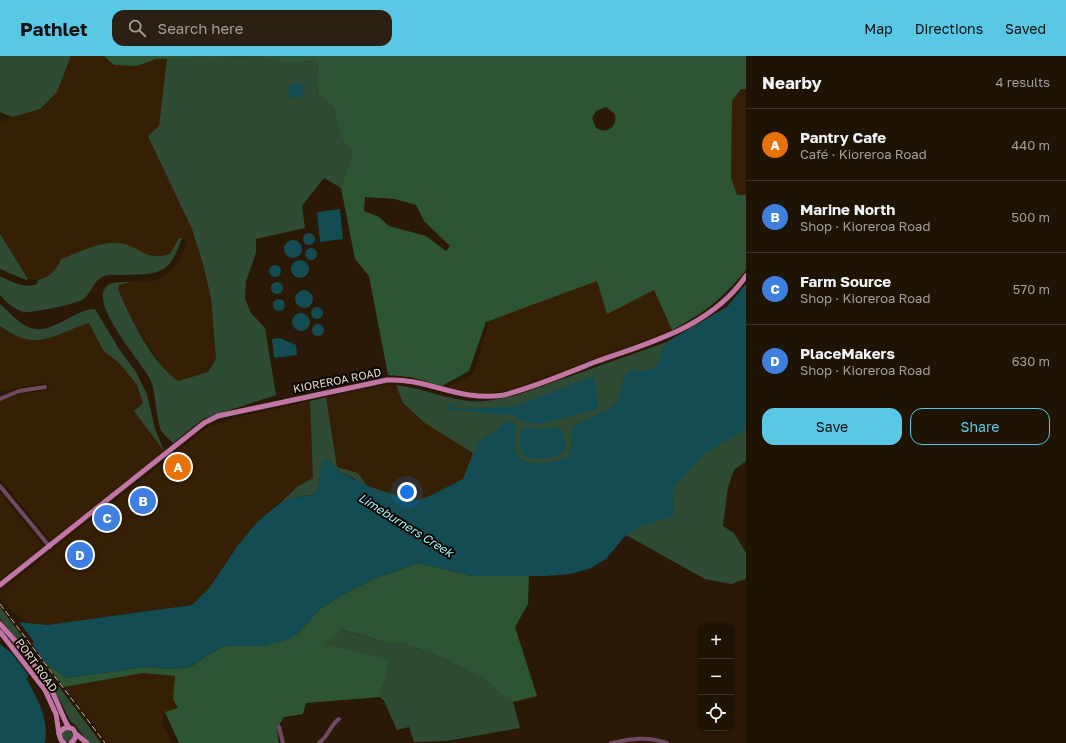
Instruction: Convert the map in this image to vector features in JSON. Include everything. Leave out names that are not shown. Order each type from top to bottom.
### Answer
[{"type":"main road","name":"KIOREROA ROAD","points":[[0,589],[2,584],[204,423],[218,416],[380,380],[409,380],[469,396],[486,397],[504,395],[692,325],[732,296],[746,276]]},
{"type":"main road","name":"PORT ROAD","points":[[0,624],[6,630],[12,643]]},
{"type":"main road","name":"PORT ROAD","points":[[0,632],[12,643],[57,702],[63,718],[69,728]]},
{"type":"main road","name":"PORT ROAD","points":[[41,680],[52,703],[59,738]]},
{"type":"main road","points":[[64,743],[59,738],[63,729],[69,728],[87,743]]},
{"type":"main road","points":[[73,743],[76,734]]},
{"type":"street","points":[[0,399],[19,391],[45,387]]},
{"type":"street","points":[[0,486],[50,547]]},
{"type":"street","points":[[319,743],[328,736],[333,725],[339,719]]},
{"type":"street","points":[[279,727],[283,743]]},
{"type":"street","points":[[611,743],[646,738],[667,743]]},
{"type":"shaded area","points":[[71,56],[104,56],[114,65],[137,66],[156,59],[167,58],[159,126],[203,264],[211,298],[216,359],[207,372],[178,381],[168,374],[133,323],[118,289],[119,285],[130,282],[158,280],[174,268],[183,253],[188,239],[179,238],[170,254],[160,257],[148,256],[128,245],[104,243],[61,259],[56,270],[50,276],[38,280],[28,279],[0,234],[0,122],[22,113],[40,109],[57,92]]},
{"type":"shaded area","points":[[741,89],[746,89],[746,195],[737,195],[731,178],[732,101]]},
{"type":"shaded area","points":[[597,280],[654,290],[672,330],[507,391],[480,394],[449,389],[450,386],[465,379],[474,372],[489,320]]},
{"type":"shaded area","points":[[89,323],[103,350],[120,364],[137,385],[143,403],[134,411],[164,451],[55,537],[49,539],[0,479],[0,401],[19,394],[49,390],[47,383],[0,392],[0,326],[10,334],[40,341]]},
{"type":"shaded area","points":[[396,385],[403,403],[473,453],[463,479],[428,497],[415,501],[366,486],[358,473],[337,467],[326,397],[381,386]]},
{"type":"shaded area","points":[[310,401],[313,478],[297,487],[258,521],[238,545],[210,587],[192,605],[47,625],[28,623],[8,608],[0,597],[0,592],[208,427],[230,419]]},
{"type":"shaded area","points":[[0,493],[41,544],[39,550],[0,580]]},
{"type":"shaded area","points":[[143,673],[175,676],[173,699],[178,708],[165,712],[162,722],[172,743],[109,743],[64,687]]},
{"type":"green space","points":[[0,56],[71,56],[57,92],[40,109],[12,117],[0,112]]},
{"type":"green space","points":[[104,56],[258,56],[156,59],[137,66],[114,65]]},
{"type":"green space","points":[[258,56],[286,63],[318,61],[316,83],[319,96],[331,106],[336,113],[341,137],[352,153],[341,188],[324,178],[302,206],[305,228],[256,239],[256,253],[246,281],[245,299],[251,313],[265,328],[276,395],[203,419],[173,443],[162,432],[160,427],[151,381],[111,320],[105,307],[103,295],[108,285],[117,282],[130,282],[119,285],[118,289],[135,326],[159,363],[178,381],[208,372],[216,359],[211,298],[203,264],[192,229],[148,136],[159,126],[167,58]]},
{"type":"green space","points":[[258,56],[746,56],[746,89],[741,89],[732,101],[731,178],[737,195],[746,195],[746,270],[729,290],[704,311],[672,330],[654,290],[607,314],[597,281],[486,322],[469,371],[442,386],[410,377],[388,375],[369,276],[355,259],[341,188],[352,153],[341,137],[336,113],[331,106],[319,96],[316,83],[318,61],[286,63]],"holes":[[[606,107],[615,114],[615,122],[608,130],[600,130],[596,128],[592,118],[596,111]],[[365,197],[395,199],[416,205],[424,221],[450,246],[446,251],[426,236],[389,226],[379,217],[364,211]]]},
{"type":"green space","points":[[0,234],[28,279],[26,280],[0,269]]},
{"type":"green space","points":[[179,238],[182,238],[172,260],[161,270],[154,273],[145,274],[104,276],[97,281],[85,298],[78,302],[54,308],[25,312],[15,308],[0,295],[0,276],[18,284],[27,286],[37,284],[38,280],[46,277],[57,267],[61,259],[89,248],[103,244],[118,243],[125,244],[148,255],[161,256],[170,254]]},
{"type":"green space","points":[[746,284],[746,342],[477,553],[351,477],[339,472],[329,460],[319,489],[312,495],[295,497],[280,503],[297,487],[313,478],[310,401],[326,397],[337,467],[358,473],[367,486],[415,501],[428,497],[463,479],[473,453],[425,423],[403,403],[396,385],[468,401],[487,401],[517,395],[667,342],[727,307]]},
{"type":"green space","points":[[0,304],[23,324],[35,329],[44,329],[78,313],[95,309],[119,349],[136,372],[147,394],[155,429],[164,451],[134,411],[143,403],[137,385],[120,364],[103,350],[89,323],[44,339],[24,339],[0,326]]},
{"type":"green space","points":[[746,352],[746,461],[734,470],[728,487],[723,526],[734,533],[746,553],[746,579],[731,584],[705,579],[626,535],[619,543]]},
{"type":"green space","points":[[418,563],[472,576],[529,576],[528,604],[515,627],[537,696],[513,702],[505,699],[489,683],[443,658],[400,642],[396,645],[343,630],[325,643],[391,659],[380,697],[306,703],[303,714],[284,717],[277,729],[279,743],[179,743],[165,712],[178,708],[173,699],[175,676],[143,673],[64,687],[45,662],[66,678],[144,667],[171,669],[190,667],[216,650],[226,646],[264,646],[297,634],[320,609],[345,593],[371,580]]},
{"type":"green space","points":[[0,607],[30,647],[26,650],[0,619]]},
{"type":"green space","points":[[342,630],[396,645],[400,642],[443,658],[489,683],[505,699],[513,702],[520,728],[446,741],[414,742],[409,727],[397,730],[384,701],[380,697],[391,659],[325,643]]},
{"type":"green space","points":[[42,664],[101,743],[89,743],[70,721],[61,702],[38,667]]},
{"type":"green space","points":[[67,730],[71,732],[73,736],[71,740],[67,742],[63,740],[61,736],[63,732]]},
{"type":"water","points":[[297,83],[305,85],[303,96],[289,98],[288,88],[292,84]]},
{"type":"water","points":[[340,209],[343,239],[320,242],[317,212]]},
{"type":"water","points":[[307,233],[311,233],[315,239],[311,245],[307,245],[303,241],[303,237]]},
{"type":"water","points":[[293,240],[299,243],[302,249],[299,255],[293,258],[287,255],[284,249],[287,243]]},
{"type":"water","points":[[309,248],[313,248],[317,254],[313,260],[309,260],[305,256],[305,252]]},
{"type":"water","points":[[300,260],[306,263],[309,269],[306,275],[300,278],[294,275],[291,269],[294,263]]},
{"type":"water","points":[[273,265],[277,265],[281,271],[277,277],[273,277],[269,273],[269,269]]},
{"type":"water","points":[[275,282],[279,282],[283,288],[279,294],[275,294],[271,290],[271,286]]},
{"type":"water","name":"Limeburners Creek","points":[[746,284],[746,429],[703,455],[675,486],[672,495],[674,502],[673,516],[638,527],[626,535],[606,559],[589,569],[570,574],[545,576],[472,576],[418,563],[371,580],[345,593],[320,609],[297,634],[287,640],[264,646],[226,646],[216,650],[190,667],[171,669],[144,667],[66,678],[45,662],[29,674],[27,679],[39,702],[44,717],[46,734],[45,743],[0,743],[0,644],[14,655],[26,650],[34,642],[19,622],[47,625],[192,605],[210,587],[238,545],[258,521],[280,503],[295,497],[312,495],[318,489],[322,462],[325,459],[329,460],[339,472],[376,490],[415,501],[428,497],[463,479],[479,442],[508,421],[514,423],[517,427],[515,441],[516,452],[520,458],[527,462],[545,463],[567,458],[571,447],[572,429],[577,424],[611,408],[618,400],[624,376],[631,370],[651,370],[655,367],[658,364],[660,354],[667,342],[727,307]]},
{"type":"water","points":[[304,290],[310,293],[313,299],[310,305],[304,308],[298,305],[295,299],[298,293]]},
{"type":"water","points":[[277,299],[281,299],[285,305],[281,311],[277,311],[273,307],[273,303]]},
{"type":"water","points":[[315,307],[319,307],[323,313],[319,319],[315,319],[311,315],[311,311]]},
{"type":"water","points":[[301,313],[307,316],[310,322],[307,328],[301,331],[295,328],[292,322],[295,316]]},
{"type":"water","points":[[316,324],[320,324],[324,330],[320,336],[316,336],[312,332],[312,328]]},
{"type":"water","points":[[280,338],[296,345],[297,355],[274,358],[272,339]]},
{"type":"water","points":[[594,376],[598,409],[540,424],[521,421],[509,413],[505,415],[444,409],[447,406],[463,409],[513,407]]},
{"type":"water","points":[[525,427],[541,429],[558,427],[563,434],[566,444],[563,453],[553,457],[541,459],[525,457],[520,447],[521,430]]},
{"type":"pier","points":[[32,643],[45,663],[43,665],[29,645]]},
{"type":"pier","points":[[7,647],[15,652],[23,649],[39,669],[30,677]]},
{"type":"railway","points":[[0,604],[105,743]]},
{"type":"place","name":"Pantry Cafe","points":[[178,467]]},
{"type":"place","name":"Marine North","points":[[143,501]]},
{"type":"place","name":"Farm Source","points":[[107,518]]},
{"type":"place","name":"PlaceMakers","points":[[80,555]]}]
